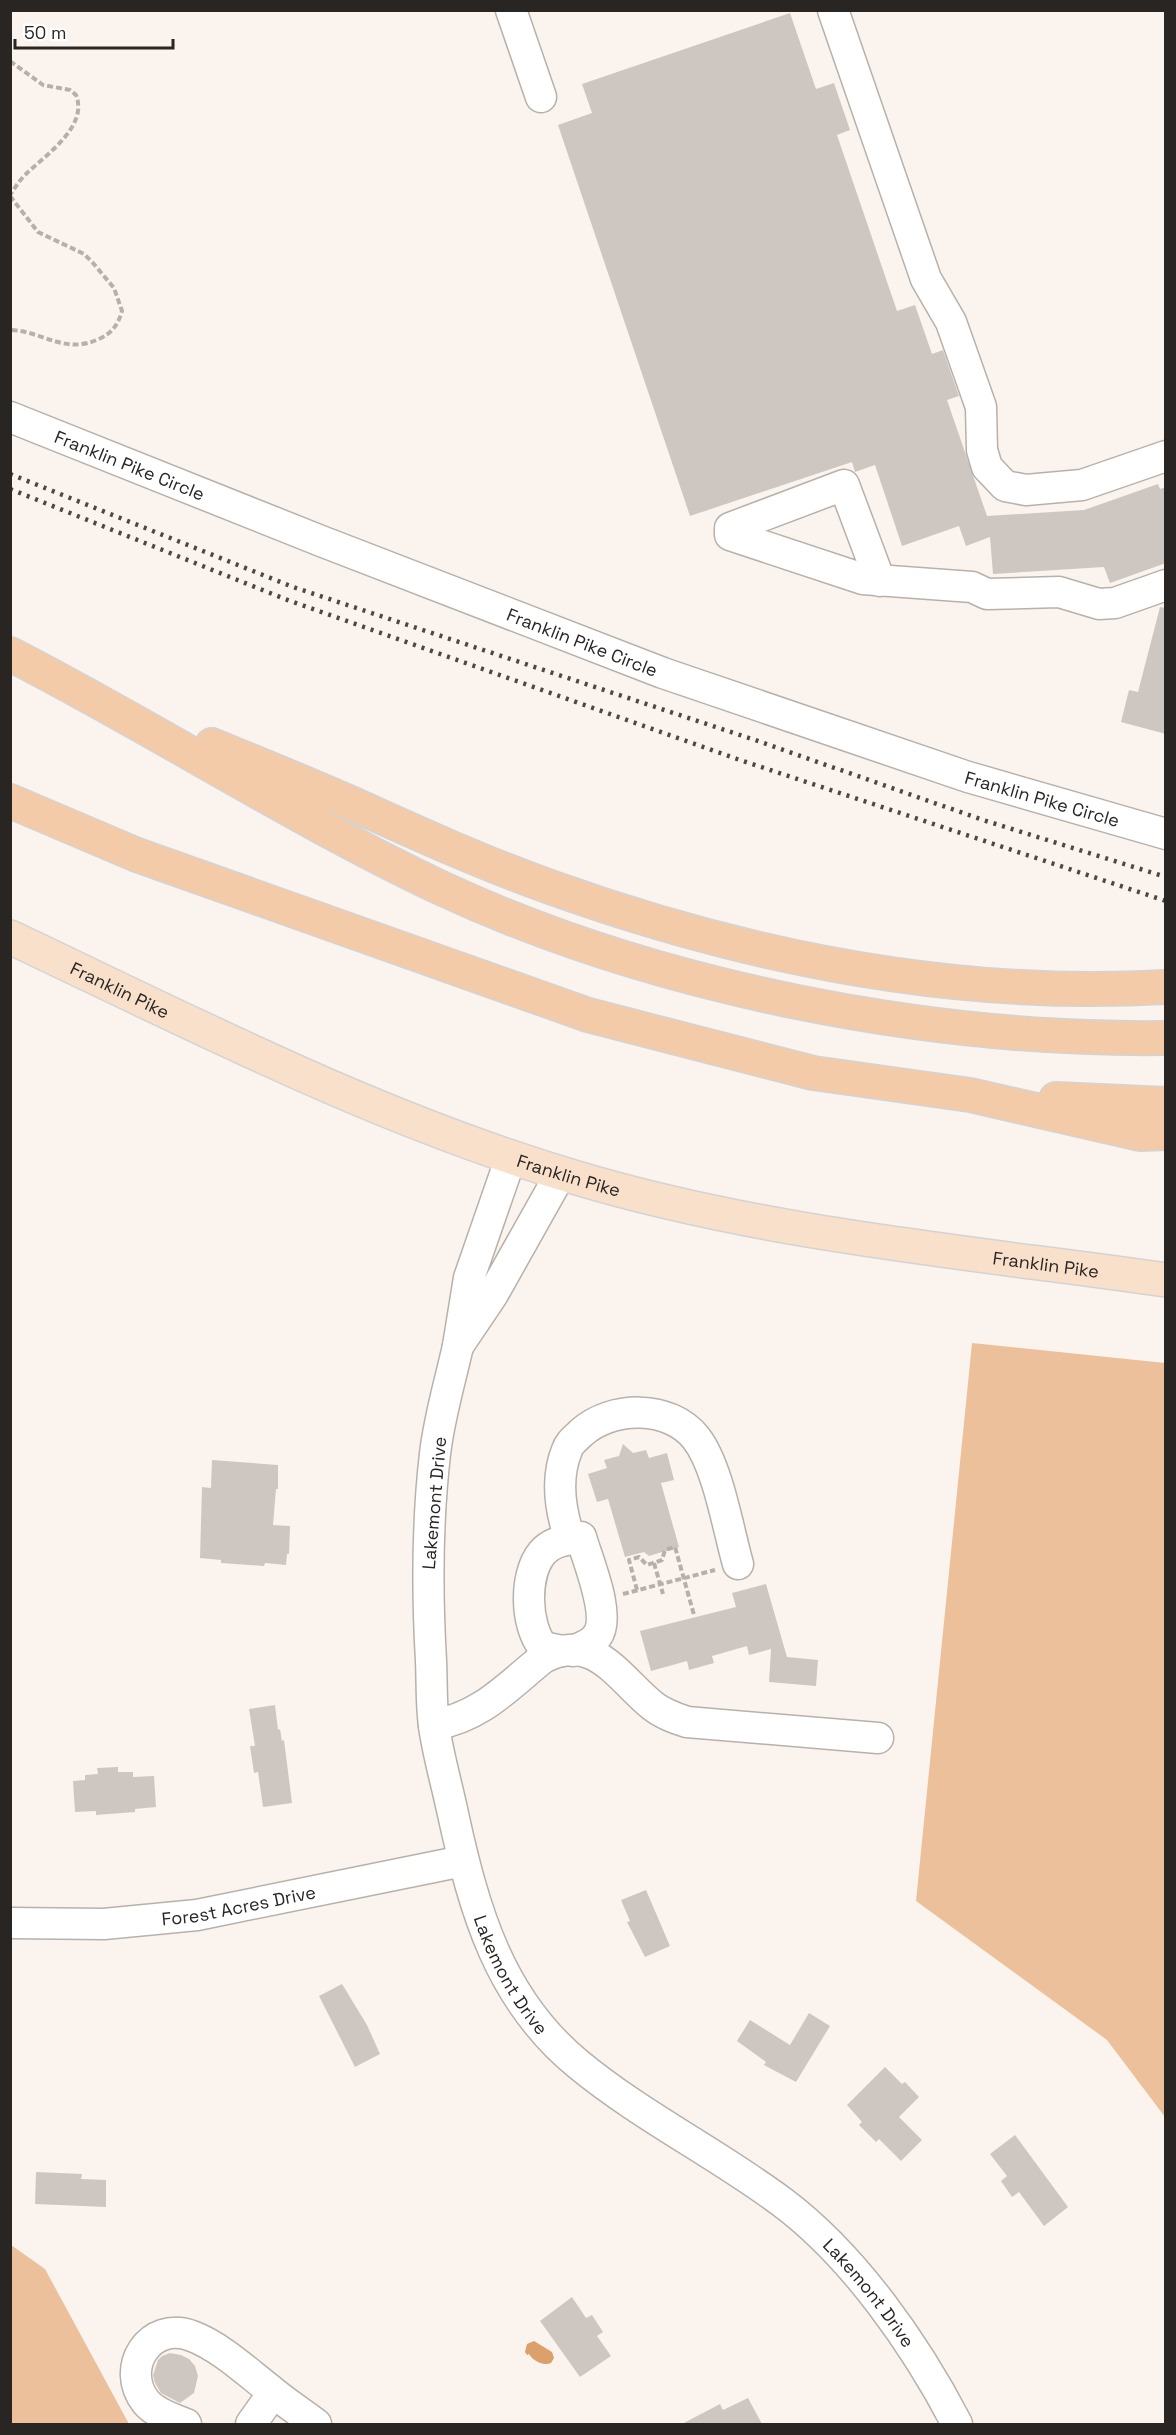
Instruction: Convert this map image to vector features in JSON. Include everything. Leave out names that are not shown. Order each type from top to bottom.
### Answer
[{"type":"highway","points":[[10,654],[76,688],[276,802],[411,873],[514,919],[622,956],[733,987],[881,1017],[1032,1034],[1166,1038]]},
{"type":"highway","points":[[76,688],[356,806],[465,855],[564,892],[719,939],[831,964],[938,980],[1061,990],[1166,987]]},
{"type":"highway","points":[[10,801],[137,855],[588,1015],[813,1073],[970,1095],[1140,1134],[1166,1133]]},
{"type":"highway","points":[[970,1095],[1166,1104]]},
{"type":"main road","name":"Franklin Pike","points":[[10,937],[333,1088],[406,1119],[561,1173],[675,1204],[752,1220],[1166,1280]]},
{"type":"street","points":[[511,10],[541,97]]},
{"type":"street","points":[[833,10],[926,279],[951,322],[981,407],[982,450],[987,467],[1005,486],[1026,490],[1082,485],[1166,456]]},
{"type":"street","name":"Franklin Pike Circle","points":[[10,417],[663,673],[968,777],[1166,834]]},
{"type":"street","points":[[880,580],[844,486],[730,528],[730,535],[863,579],[972,587],[987,594],[1059,592],[1099,604],[1115,603],[1166,585]]},
{"type":"street","name":"Lakemont Drive","points":[[511,1157],[469,1278],[459,1346],[436,1450],[429,1521],[427,1593],[434,1725],[463,1861],[481,1921],[496,1959],[535,2020],[554,2042],[611,2088],[765,2190],[810,2226],[841,2257],[883,2308],[933,2380],[957,2424]]},
{"type":"street","name":"Lakemont Drive","points":[[459,1346],[504,1274],[561,1173]]},
{"type":"street","points":[[570,1539],[560,1503],[560,1485],[567,1448],[588,1427],[601,1420],[618,1414],[649,1413],[681,1424],[701,1446],[712,1470],[738,1564]]},
{"type":"street","points":[[434,1725],[459,1720],[474,1713],[492,1701],[543,1658],[589,1643],[597,1636],[602,1624],[599,1600],[580,1537],[558,1542],[549,1547],[537,1562],[533,1572],[530,1589],[533,1647],[528,1670]]},
{"type":"street","points":[[532,1622],[543,1647],[589,1654],[607,1662],[652,1706],[687,1722],[878,1738]]},
{"type":"street","name":"Forest Acres Drive","points":[[10,1923],[104,1924],[196,1915],[463,1861]]},
{"type":"street","points":[[186,2424],[154,2410],[147,2404],[138,2387],[136,2366],[144,2346],[157,2338],[180,2333],[192,2336],[244,2368],[273,2393],[316,2424]]},
{"type":"street","points":[[251,2424],[273,2393]]},
{"type":"path","points":[[10,61],[42,85],[70,90],[76,95],[79,108],[70,129],[22,178],[10,195],[38,232],[84,254],[93,262],[114,288],[122,311],[115,327],[108,334],[90,343],[72,345],[18,330],[10,330]]},
{"type":"path","points":[[638,1590],[629,1560],[639,1557],[647,1565],[662,1560],[665,1550],[675,1547],[694,1615]]},
{"type":"path","points":[[654,1563],[663,1594]]},
{"type":"path","points":[[599,1600],[738,1564]]},
{"type":"shaded area","points":[[972,1343],[1165,1363],[1165,2117],[1107,2040],[916,1901]]},
{"type":"shaded area","points":[[11,2245],[45,2269],[129,2424],[11,2424]]},
{"type":"shaded area","points":[[534,2341],[552,2352],[554,2358],[551,2363],[536,2361],[529,2354],[527,2355],[525,2352],[527,2344]]},
{"type":"building","points":[[790,13],[816,89],[834,83],[850,130],[837,135],[897,311],[915,305],[932,354],[943,350],[959,396],[947,400],[987,516],[1084,510],[1158,484],[1160,489],[1166,487],[1166,563],[1110,583],[1104,567],[993,574],[990,537],[966,546],[959,526],[902,546],[875,465],[855,472],[852,462],[690,516],[558,125],[592,113],[582,84]]},
{"type":"building","points":[[1160,607],[1166,608],[1166,734],[1121,722],[1129,690],[1138,692]]},
{"type":"building","points":[[623,1444],[633,1453],[646,1450],[649,1458],[667,1453],[674,1480],[661,1483],[679,1547],[649,1556],[644,1552],[625,1557],[608,1499],[597,1502],[588,1474],[607,1468],[604,1460],[619,1456]]},
{"type":"building","points":[[212,1460],[278,1465],[278,1489],[276,1489],[273,1525],[290,1526],[289,1554],[287,1554],[286,1565],[221,1563],[221,1560],[200,1558],[202,1487],[211,1488]]},
{"type":"building","points":[[766,1584],[787,1657],[818,1660],[816,1686],[769,1682],[771,1649],[749,1655],[747,1646],[712,1656],[714,1663],[689,1670],[687,1661],[651,1671],[640,1631],[736,1607],[732,1593]]},
{"type":"building","points":[[275,1705],[278,1730],[280,1729],[282,1741],[284,1740],[292,1803],[263,1807],[258,1772],[254,1773],[250,1746],[255,1746],[249,1709]]},
{"type":"building","points":[[118,1767],[118,1772],[133,1772],[133,1777],[154,1776],[156,1807],[135,1809],[135,1812],[96,1815],[96,1811],[75,1812],[73,1781],[85,1780],[85,1775],[98,1774],[97,1768]]},
{"type":"building","points":[[646,1890],[670,1946],[645,1957],[627,1922],[630,1921],[621,1900]]},
{"type":"building","points":[[342,1984],[367,2025],[380,2054],[355,2067],[319,1996]]},
{"type":"building","points":[[809,2013],[830,2026],[796,2082],[764,2065],[766,2062],[737,2041],[750,2020],[790,2045]]},
{"type":"building","points":[[885,2067],[902,2084],[905,2082],[919,2097],[899,2117],[922,2140],[901,2161],[879,2139],[876,2142],[859,2125],[862,2122],[847,2105]]},
{"type":"building","points":[[1015,2135],[1068,2207],[1044,2226],[1019,2192],[1012,2197],[1001,2181],[1007,2176],[990,2154]]},
{"type":"building","points":[[36,2172],[82,2174],[81,2179],[106,2180],[106,2207],[35,2204]]},
{"type":"building","points":[[572,2297],[586,2318],[592,2315],[603,2332],[597,2336],[611,2356],[580,2377],[540,2321]]},
{"type":"building","points":[[170,2353],[189,2359],[195,2366],[198,2376],[194,2393],[180,2403],[161,2393],[153,2375],[158,2360]]},
{"type":"building","points":[[748,2398],[762,2424],[682,2424],[720,2404],[723,2410]]},
{"type":"railway","points":[[10,474],[293,587],[755,740],[983,820],[1166,877]]},
{"type":"railway","points":[[10,489],[285,599],[737,759],[1166,901]]}]
